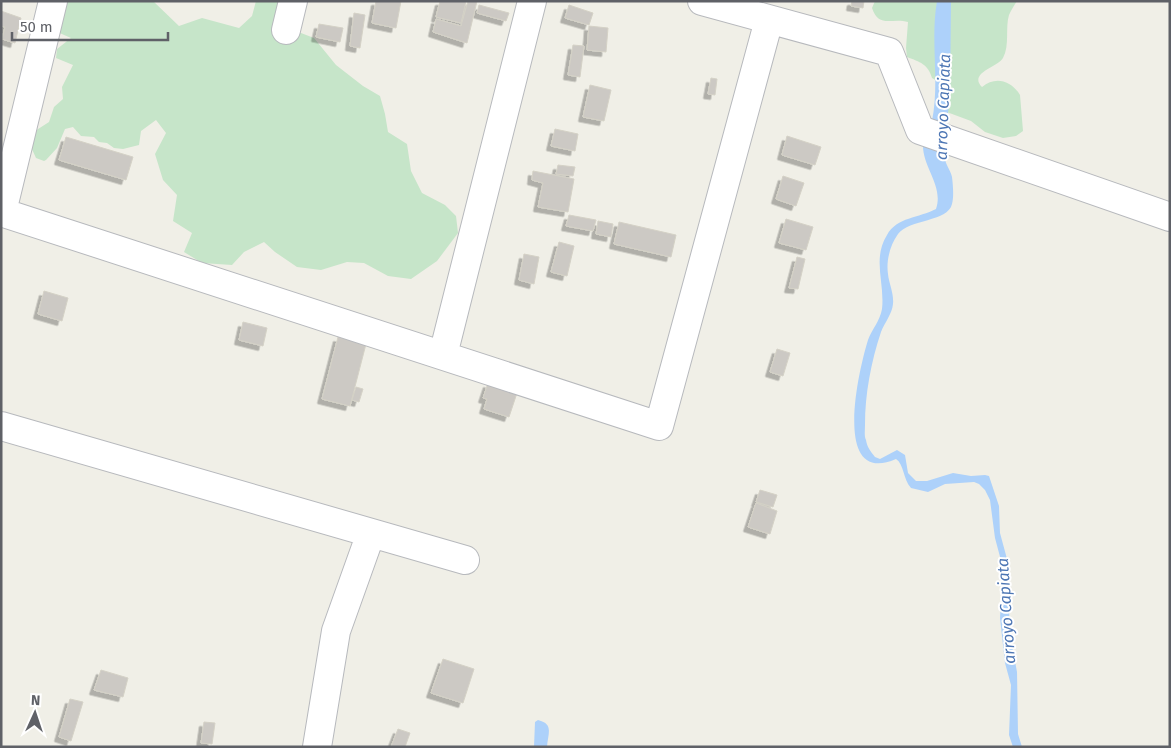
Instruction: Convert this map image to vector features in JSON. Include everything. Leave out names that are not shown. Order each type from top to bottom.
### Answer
[{"type":"street","points":[[53,1],[2,212],[659,426],[769,20]]},
{"type":"street","points":[[286,30],[293,1]]},
{"type":"street","points":[[442,355],[532,1]]},
{"type":"street","points":[[702,1],[889,52],[932,134],[1170,217]]},
{"type":"street","points":[[1,426],[465,560]]},
{"type":"street","points":[[317,747],[336,632],[371,533]]},
{"type":"green space","points":[[67,1],[153,1],[179,26],[202,18],[239,28],[252,16],[256,1],[282,1],[287,32],[301,33],[314,38],[336,65],[363,86],[380,96],[388,132],[407,144],[411,171],[422,193],[445,205],[456,216],[458,233],[437,261],[411,279],[388,276],[364,263],[347,262],[321,270],[297,267],[264,242],[244,252],[232,265],[202,263],[184,252],[192,233],[173,221],[177,195],[163,180],[155,154],[166,133],[156,120],[141,131],[139,145],[123,149],[114,148],[107,143],[99,142],[94,137],[81,136],[73,127],[65,129],[57,148],[46,160],[36,158],[31,147],[35,131],[49,122],[54,107],[63,99],[62,87],[73,65],[56,58],[57,49],[71,38],[55,31],[59,10]]},
{"type":"green space","points":[[875,1],[1017,1],[1009,15],[1006,48],[1003,58],[981,74],[979,82],[982,87],[992,81],[1002,81],[1016,90],[1020,95],[1023,131],[1016,136],[1003,138],[985,132],[971,121],[944,111],[939,82],[932,78],[923,64],[907,57],[908,22],[887,21],[878,18],[872,8]]},
{"type":"water","name":"arroyo Capiata","points":[[937,1],[951,1],[950,98],[946,127],[932,121],[935,91],[934,31]]},
{"type":"water","name":"arroyo Capiata","points":[[923,144],[945,152],[946,162],[952,177],[953,201],[949,210],[943,214],[903,229],[895,238],[891,248],[888,269],[893,304],[874,355],[867,390],[865,437],[868,447],[875,457],[880,459],[897,450],[905,455],[908,473],[916,481],[927,481],[953,473],[989,476],[999,506],[1000,533],[1010,570],[1009,629],[1017,672],[1018,734],[1022,747],[1013,747],[1009,735],[1011,685],[1005,663],[1000,618],[1003,568],[995,538],[990,500],[985,490],[974,482],[945,484],[928,492],[911,488],[899,461],[896,459],[876,463],[863,456],[856,441],[854,421],[859,375],[868,340],[882,309],[880,253],[883,244],[891,229],[896,225],[936,209],[938,201]]},
{"type":"water","points":[[538,720],[546,724],[549,730],[547,747],[534,747],[535,722]]},
{"type":"building","points":[[376,1],[401,1],[396,28],[372,23]]},
{"type":"building","points":[[440,1],[466,1],[461,23],[436,17]]},
{"type":"building","points":[[468,1],[477,1],[467,43],[433,32],[436,19],[461,26]]},
{"type":"building","points":[[852,1],[864,1],[863,8],[851,6]]},
{"type":"building","points":[[479,5],[509,13],[506,21],[477,13]]},
{"type":"building","points":[[569,5],[593,13],[589,25],[565,18]]},
{"type":"building","points":[[1,11],[21,18],[15,43],[2,39],[5,27],[1,26]]},
{"type":"building","points":[[354,13],[365,15],[360,48],[350,46]]},
{"type":"building","points":[[319,24],[343,28],[340,42],[316,37]]},
{"type":"building","points":[[589,26],[608,28],[606,52],[587,50]]},
{"type":"building","points":[[573,45],[584,46],[580,77],[568,75]]},
{"type":"building","points":[[711,78],[717,79],[715,95],[708,94]]},
{"type":"building","points":[[590,85],[611,90],[604,121],[583,117]]},
{"type":"building","points":[[555,129],[578,134],[575,151],[551,146]]},
{"type":"building","points":[[787,136],[821,147],[815,165],[782,155]]},
{"type":"building","points":[[66,137],[133,157],[126,180],[59,160]]},
{"type":"building","points":[[558,165],[575,167],[573,176],[556,174]]},
{"type":"building","points":[[533,171],[574,179],[568,212],[538,207],[543,183],[532,180]]},
{"type":"building","points":[[783,176],[804,183],[796,206],[776,199]]},
{"type":"building","points":[[569,215],[596,220],[593,231],[566,226]]},
{"type":"building","points":[[786,219],[813,227],[806,250],[779,243]]},
{"type":"building","points":[[598,221],[613,224],[611,237],[596,234]]},
{"type":"building","points":[[619,222],[676,235],[671,257],[614,244]]},
{"type":"building","points":[[559,242],[574,246],[567,276],[551,272]]},
{"type":"building","points":[[524,254],[539,257],[534,284],[519,280]]},
{"type":"building","points":[[797,257],[805,259],[798,289],[789,288]]},
{"type":"building","points":[[44,291],[68,298],[62,321],[38,314]]},
{"type":"building","points":[[243,322],[267,328],[263,346],[239,340]]},
{"type":"building","points":[[338,337],[366,344],[350,406],[322,399]]},
{"type":"building","points":[[777,349],[790,353],[783,376],[770,372]]},
{"type":"building","points":[[488,383],[517,393],[509,417],[484,409],[487,399],[483,398]]},
{"type":"building","points":[[356,387],[363,389],[359,402],[352,400]]},
{"type":"building","points":[[760,490],[777,495],[773,507],[756,502]]},
{"type":"building","points":[[756,503],[777,511],[770,534],[748,527]]},
{"type":"building","points":[[443,659],[474,669],[463,703],[431,693]]},
{"type":"building","points":[[101,670],[128,678],[123,697],[94,690]]},
{"type":"building","points":[[70,699],[83,702],[71,741],[59,737]]},
{"type":"building","points":[[204,722],[215,723],[212,744],[201,743]]},
{"type":"building","points":[[398,729],[410,733],[405,747],[391,747]]}]
